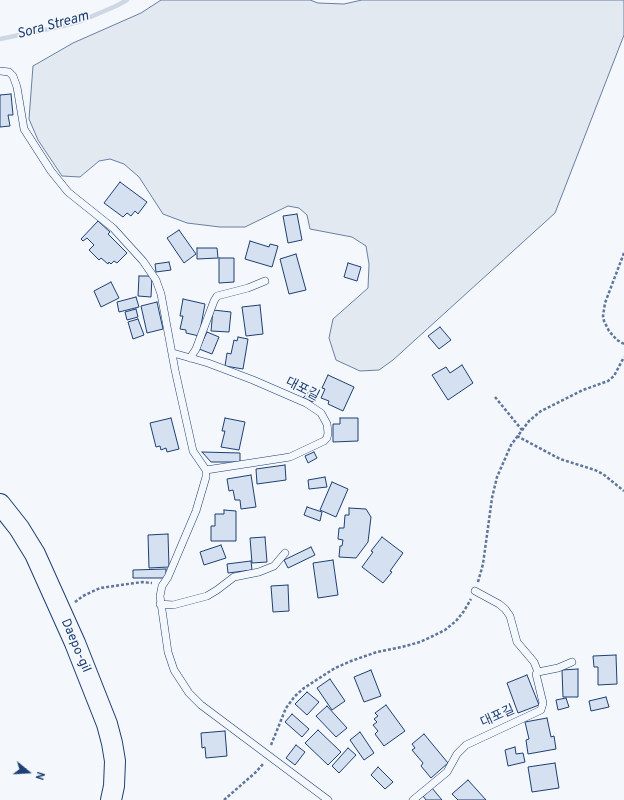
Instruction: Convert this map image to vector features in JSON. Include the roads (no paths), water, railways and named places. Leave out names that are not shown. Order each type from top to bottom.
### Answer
[{"type":"street","name":"Daepo-gil","points":[[0,504],[28,542],[61,612],[107,724],[115,761],[112,800]]},
{"type":"lane","points":[[0,71],[10,72],[13,76],[17,87],[24,129],[51,171],[68,192],[113,228],[150,270],[161,294],[193,450],[206,470],[206,478],[196,511],[168,577],[162,586],[160,596],[168,652],[174,670],[189,693],[201,705],[328,800]]},
{"type":"lane","points":[[190,358],[196,350],[217,296],[248,288],[265,281]]},
{"type":"lane","name":"대포길","points":[[172,353],[208,363],[253,380],[306,403],[321,413],[327,424],[327,438],[324,441],[290,457],[206,470]]},
{"type":"lane","points":[[160,604],[173,605],[206,596],[217,590],[234,577],[259,572],[274,566],[285,553]]},
{"type":"lane","points":[[475,591],[499,604],[505,609],[510,616],[517,642],[534,662],[538,672],[558,668],[572,662]]},
{"type":"lane","name":"대포길","points":[[413,800],[447,772],[457,754],[466,745],[541,710],[543,703],[536,678],[536,674],[538,672]]},
{"type":"waterway","name":"Sora Stream","points":[[0,39],[81,21],[127,0]]}]
